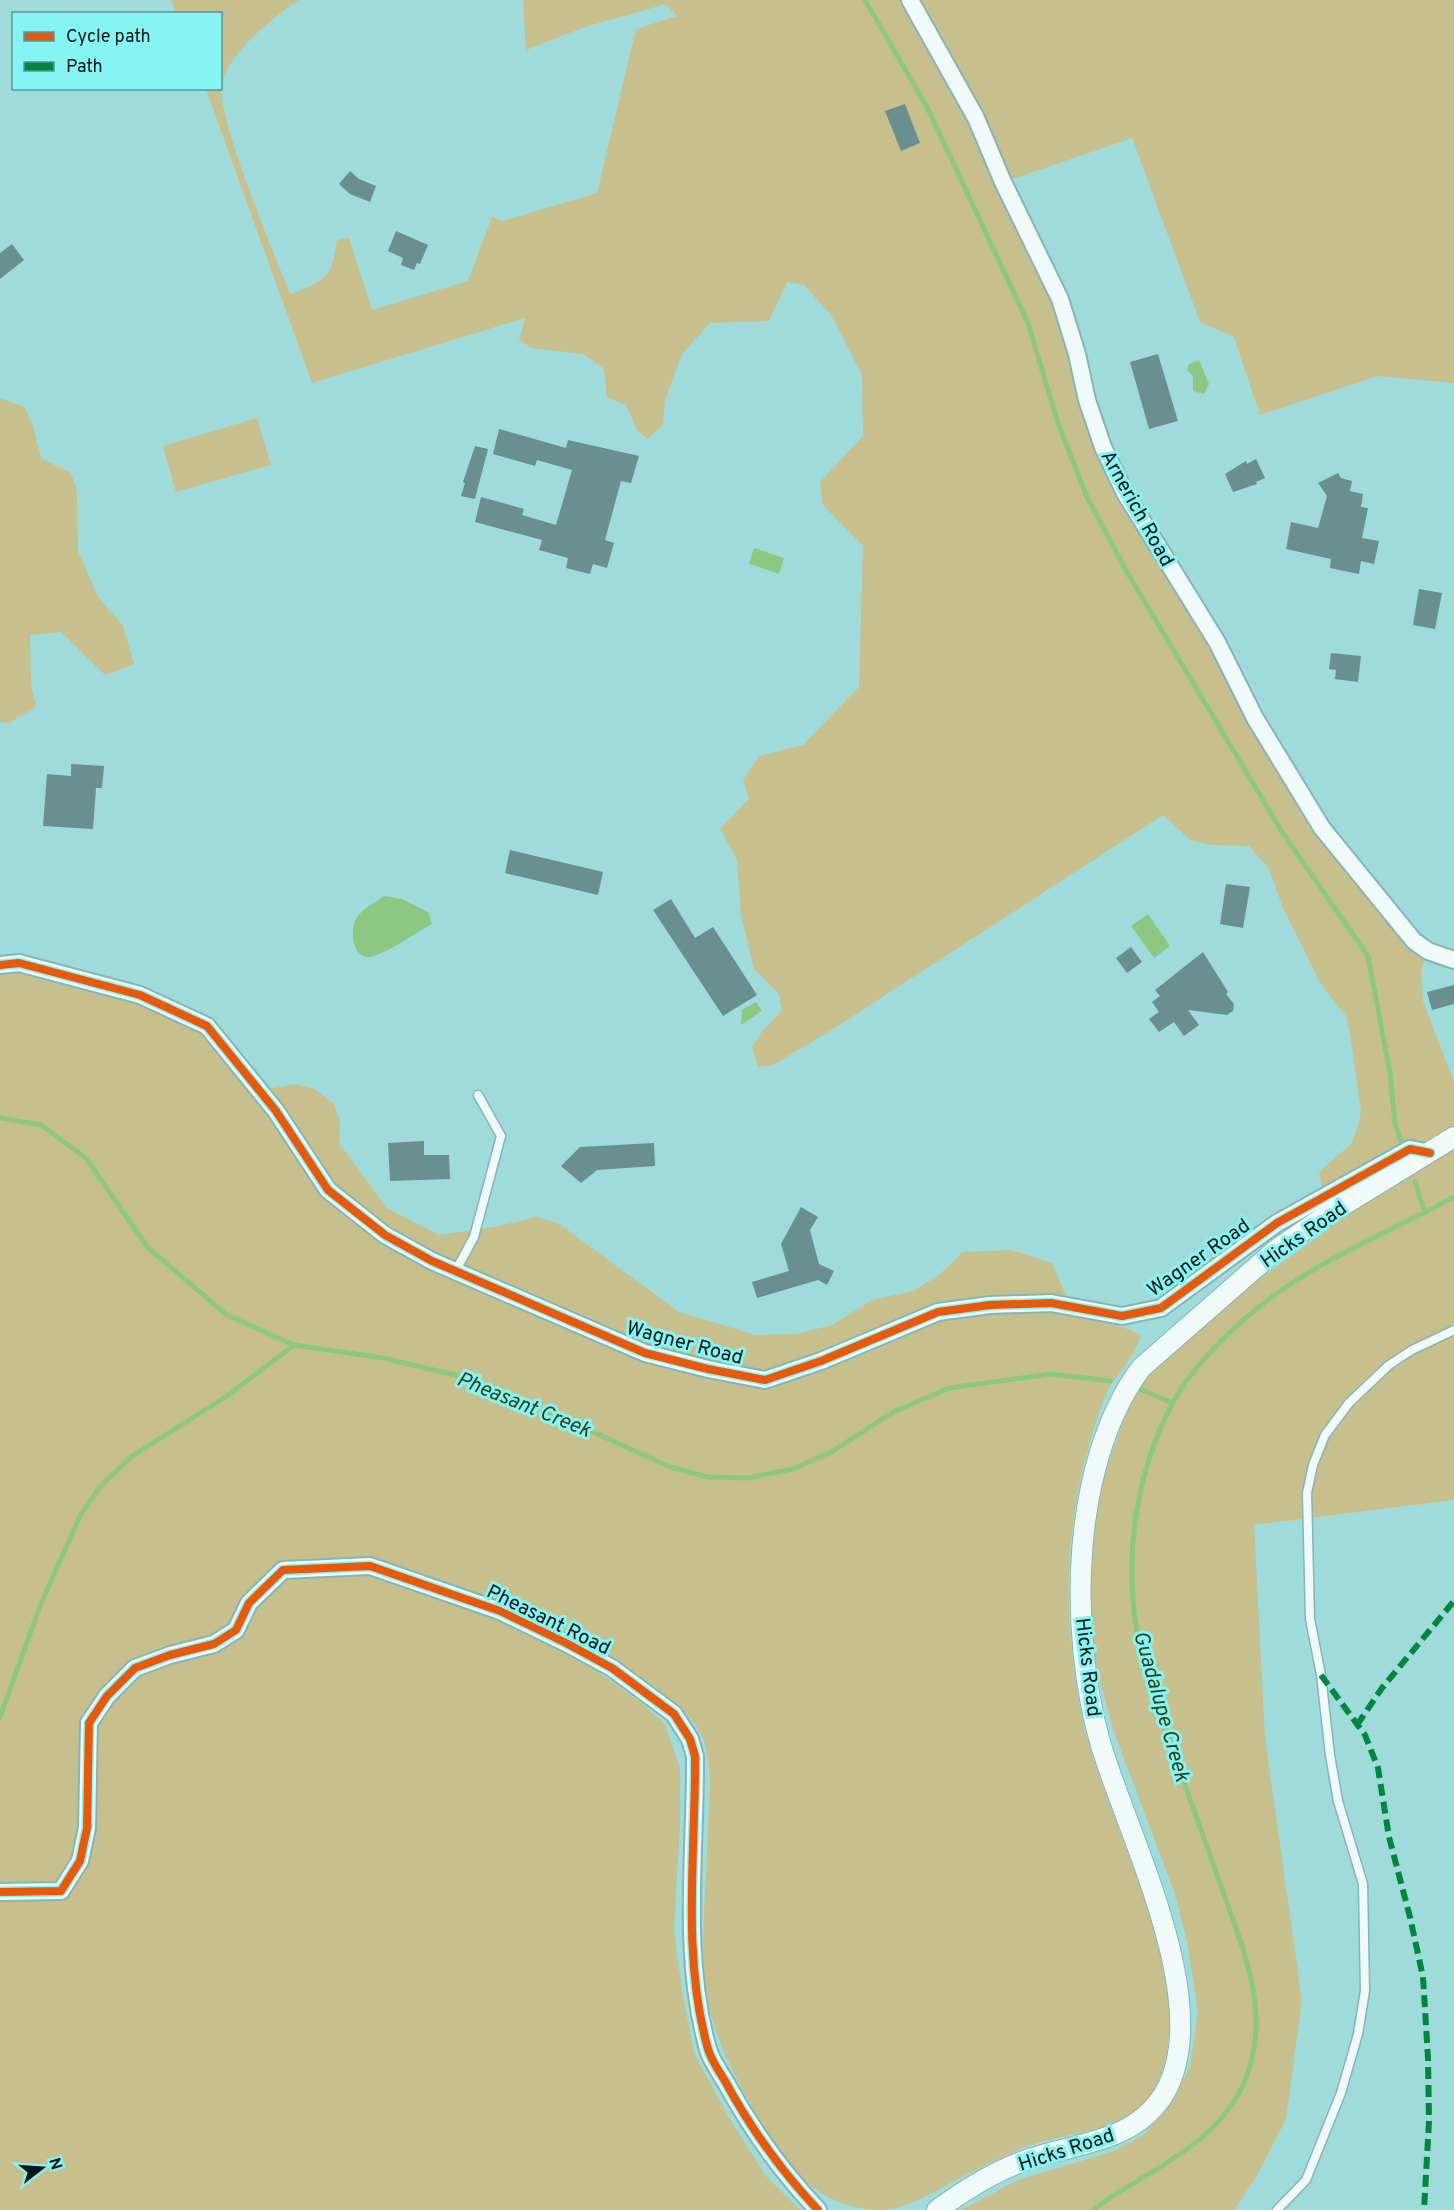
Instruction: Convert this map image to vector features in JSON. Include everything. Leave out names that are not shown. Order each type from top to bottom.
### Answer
[{"type":"street","name":"Arnerich Road","points":[[910,0],[976,118],[1003,182],[1060,299],[1103,447],[1125,493],[1218,642],[1255,718],[1322,828],[1414,941],[1428,951],[1454,960]]},
{"type":"street","name":"Wagner Road","points":[[0,965],[19,963],[140,995],[207,1026],[276,1111],[328,1190],[385,1235],[432,1261],[645,1353],[708,1370],[765,1380],[821,1361],[938,1312],[990,1305],[1051,1304],[1122,1316],[1161,1308],[1277,1222],[1410,1149],[1430,1153]]},
{"type":"street","name":"Hicks Road","points":[[937,2210],[962,2192],[1017,2163],[1113,2137],[1138,2123],[1164,2093],[1175,2064],[1181,2017],[1170,1948],[1156,1900],[1100,1741],[1091,1696],[1083,1627],[1081,1586],[1088,1510],[1105,1439],[1126,1389],[1141,1368],[1278,1249],[1324,1217],[1454,1137]]},
{"type":"street","name":"Pheasant Road","points":[[0,1892],[61,1891],[80,1861],[87,1828],[89,1723],[107,1696],[135,1668],[170,1655],[214,1644],[236,1630],[249,1603],[283,1570],[370,1566],[500,1611],[612,1668],[674,1714],[690,1739],[695,1756],[696,1775],[693,1936],[697,1993],[708,2051],[743,2114],[775,2160],[818,2210]]},
{"type":"lane","points":[[456,1270],[474,1237],[501,1136],[478,1095]]},
{"type":"lane","points":[[1277,2210],[1306,2180],[1341,2093],[1358,2034],[1365,1990],[1363,1884],[1338,1801],[1321,1675],[1310,1619],[1307,1492],[1313,1465],[1325,1435],[1349,1403],[1389,1365],[1412,1350],[1454,1330]]},
{"type":"shaded area","points":[[171,0],[299,0],[254,36],[234,59],[222,83],[222,12],[176,12]]},
{"type":"shaded area","points":[[523,0],[1454,0],[1454,383],[1378,376],[1260,415],[1234,337],[1200,322],[1132,138],[1004,182],[1060,299],[1103,447],[1322,828],[1428,951],[1421,969],[1423,1001],[1454,1082],[1454,1500],[1254,1525],[1265,1737],[1302,2001],[1286,2119],[1257,2176],[1234,2210],[961,2210],[1018,2180],[1114,2151],[1143,2135],[1170,2105],[1190,2067],[1198,2012],[1187,1942],[1175,1894],[1115,1735],[1095,1665],[1086,1585],[1094,1530],[1102,1482],[1133,1393],[1156,1363],[1237,1295],[1329,1229],[1319,1172],[1351,1144],[1361,1111],[1346,1016],[1320,983],[1283,908],[1269,869],[1249,846],[1212,845],[1190,840],[1163,815],[830,1031],[773,1065],[758,1067],[752,1047],[761,1033],[782,1010],[779,994],[754,969],[741,915],[737,860],[720,829],[749,799],[743,780],[759,756],[803,745],[859,687],[863,546],[823,505],[820,482],[863,436],[862,375],[831,315],[804,285],[787,282],[769,321],[710,323],[682,354],[665,400],[663,425],[647,439],[637,430],[626,405],[607,397],[604,369],[583,354],[532,348],[519,340],[525,318],[312,383],[206,90],[222,90],[227,123],[236,153],[290,294],[325,276],[332,263],[337,240],[349,238],[372,310],[468,281],[492,217],[503,221],[597,193],[636,29],[677,16],[666,4],[585,27],[526,50]]},
{"type":"shaded area","points":[[1199,360],[1209,384],[1204,394],[1193,391],[1193,376],[1187,370],[1189,364]]},
{"type":"shaded area","points":[[0,398],[24,407],[33,425],[41,458],[71,473],[77,491],[78,551],[98,597],[123,626],[134,664],[105,675],[61,632],[30,635],[31,684],[36,707],[9,723],[0,722]]},
{"type":"shaded area","points":[[257,418],[271,465],[176,492],[163,446]]},
{"type":"shaded area","points":[[754,548],[784,558],[779,574],[749,564]]},
{"type":"shaded area","points":[[384,896],[402,899],[428,912],[432,924],[389,949],[367,957],[357,950],[353,928],[363,910]]},
{"type":"shaded area","points":[[1148,914],[1170,946],[1154,958],[1131,926]]},
{"type":"shaded area","points":[[16,973],[138,1004],[202,1031],[251,1093],[294,1084],[315,1089],[334,1104],[340,1121],[339,1143],[387,1208],[439,1235],[494,1227],[536,1217],[558,1223],[679,1312],[756,1335],[796,1334],[832,1325],[872,1300],[913,1291],[939,1275],[963,1252],[1011,1250],[1052,1263],[1074,1315],[1123,1327],[1140,1335],[1135,1351],[1105,1397],[1087,1453],[1071,1540],[1069,1598],[1074,1672],[1085,1730],[1100,1779],[1143,1896],[1156,1936],[1165,1976],[1169,2014],[1167,2050],[1161,2074],[1152,2093],[1140,2107],[1110,2124],[1037,2143],[1014,2152],[922,2198],[893,2209],[865,2209],[848,2205],[818,2191],[806,2181],[783,2157],[753,2108],[733,2072],[711,2015],[703,1959],[710,1795],[709,1767],[704,1741],[696,1726],[669,1697],[580,1639],[570,1652],[640,1702],[665,1724],[680,1768],[680,1826],[674,1929],[682,1990],[694,2053],[731,2121],[766,2176],[800,2210],[0,2210],[0,974]]},
{"type":"shaded area","points":[[756,1002],[762,1011],[741,1025],[742,1010]]},
{"type":"building","points":[[905,104],[920,143],[901,151],[885,111]]},
{"type":"building","points":[[350,171],[359,179],[376,186],[370,202],[350,194],[339,184]]},
{"type":"building","points":[[396,231],[428,245],[420,264],[417,263],[414,270],[401,265],[403,258],[388,251]]},
{"type":"building","points":[[12,244],[24,260],[0,279],[0,253]]},
{"type":"building","points":[[1158,354],[1178,421],[1149,429],[1130,362]]},
{"type":"building","points":[[499,429],[566,448],[568,440],[639,456],[631,483],[621,481],[605,540],[614,543],[607,568],[593,564],[590,574],[566,568],[568,558],[539,550],[542,540],[475,522],[481,497],[524,509],[522,515],[556,525],[572,470],[537,460],[535,466],[493,454]]},
{"type":"building","points":[[475,446],[488,449],[475,499],[461,496],[465,483],[463,482]]},
{"type":"building","points":[[1256,459],[1265,478],[1256,482],[1257,484],[1233,492],[1225,474],[1246,461],[1247,464]]},
{"type":"building","points":[[1338,473],[1341,478],[1352,481],[1350,491],[1363,494],[1361,507],[1368,508],[1362,538],[1379,541],[1374,564],[1361,561],[1359,574],[1330,568],[1331,559],[1286,549],[1291,522],[1318,528],[1327,496],[1318,483]]},
{"type":"building","points":[[1419,589],[1442,593],[1435,629],[1413,625]]},
{"type":"building","points":[[1331,653],[1361,656],[1358,682],[1335,679],[1336,670],[1329,669]]},
{"type":"building","points":[[71,764],[104,766],[102,788],[96,788],[93,829],[43,826],[47,774],[71,776]]},
{"type":"building","points":[[510,850],[603,872],[598,895],[505,873]]},
{"type":"building","points":[[1226,884],[1250,887],[1243,928],[1220,924]]},
{"type":"building","points":[[671,899],[695,938],[713,927],[757,995],[723,1016],[653,910]]},
{"type":"building","points":[[1131,947],[1142,962],[1127,973],[1116,958]]},
{"type":"building","points":[[1203,952],[1228,992],[1226,994],[1234,1004],[1233,1011],[1227,1015],[1188,1010],[1199,1025],[1184,1036],[1174,1022],[1159,1032],[1149,1019],[1159,1012],[1152,1002],[1160,996],[1155,990]]},
{"type":"building","points":[[1454,985],[1454,1004],[1432,1010],[1427,992]]},
{"type":"building","points":[[424,1141],[424,1155],[449,1155],[450,1179],[390,1181],[388,1143]]},
{"type":"building","points":[[654,1143],[655,1166],[597,1170],[581,1183],[561,1166],[580,1147]]},
{"type":"building","points":[[801,1207],[818,1217],[810,1230],[819,1264],[834,1271],[827,1285],[818,1280],[757,1298],[752,1282],[789,1271],[781,1244]]},
{"type":"waterway","points":[[865,0],[928,109],[1028,323],[1058,423],[1087,497],[1127,572],[1282,832],[1368,956],[1390,1073],[1395,1123],[1403,1147]]},
{"type":"waterway","name":"Pheasant Creek","points":[[0,1118],[41,1125],[86,1158],[148,1248],[227,1315],[294,1345],[383,1358],[455,1375],[523,1400],[670,1467],[708,1477],[747,1478],[793,1469],[833,1451],[893,1412],[949,1388],[1051,1374],[1110,1381]]},
{"type":"waterway","points":[[1415,1182],[1425,1213]]},
{"type":"waterway","name":"Guadalupe Creek","points":[[1093,2210],[1176,2157],[1213,2127],[1229,2108],[1242,2087],[1251,2063],[1256,2039],[1256,2015],[1248,1967],[1154,1693],[1137,1632],[1133,1603],[1133,1544],[1136,1515],[1150,1458],[1172,1404],[1192,1373],[1247,1317],[1276,1294],[1319,1267],[1454,1197]]},
{"type":"waterway","points":[[0,1717],[40,1606],[80,1516],[100,1487],[132,1456],[227,1396],[294,1345]]},
{"type":"waterway","name":"Pheasant Creek","points":[[1137,1388],[1173,1403]]},
{"type":"marked path","points":[[1357,1725],[1382,1688],[1454,1601]]},
{"type":"marked path","points":[[1321,1675],[1365,1735],[1378,1768],[1389,1837],[1423,1977],[1429,2121],[1424,2210]]},
{"type":"cycle path","points":[[0,965],[19,963],[140,995],[207,1026],[276,1111],[328,1190],[385,1235],[432,1261],[645,1353],[765,1380],[821,1361],[938,1312],[990,1305],[1051,1303],[1122,1316],[1161,1308],[1277,1223],[1410,1149],[1430,1153]]},
{"type":"cycle path","points":[[0,1892],[61,1891],[80,1861],[87,1828],[89,1723],[107,1696],[135,1668],[170,1655],[214,1644],[236,1630],[249,1603],[283,1570],[370,1566],[500,1611],[612,1668],[674,1714],[690,1739],[695,1756],[692,1878],[695,1982],[708,2049],[715,2065],[756,2133],[779,2165],[818,2210]]}]
